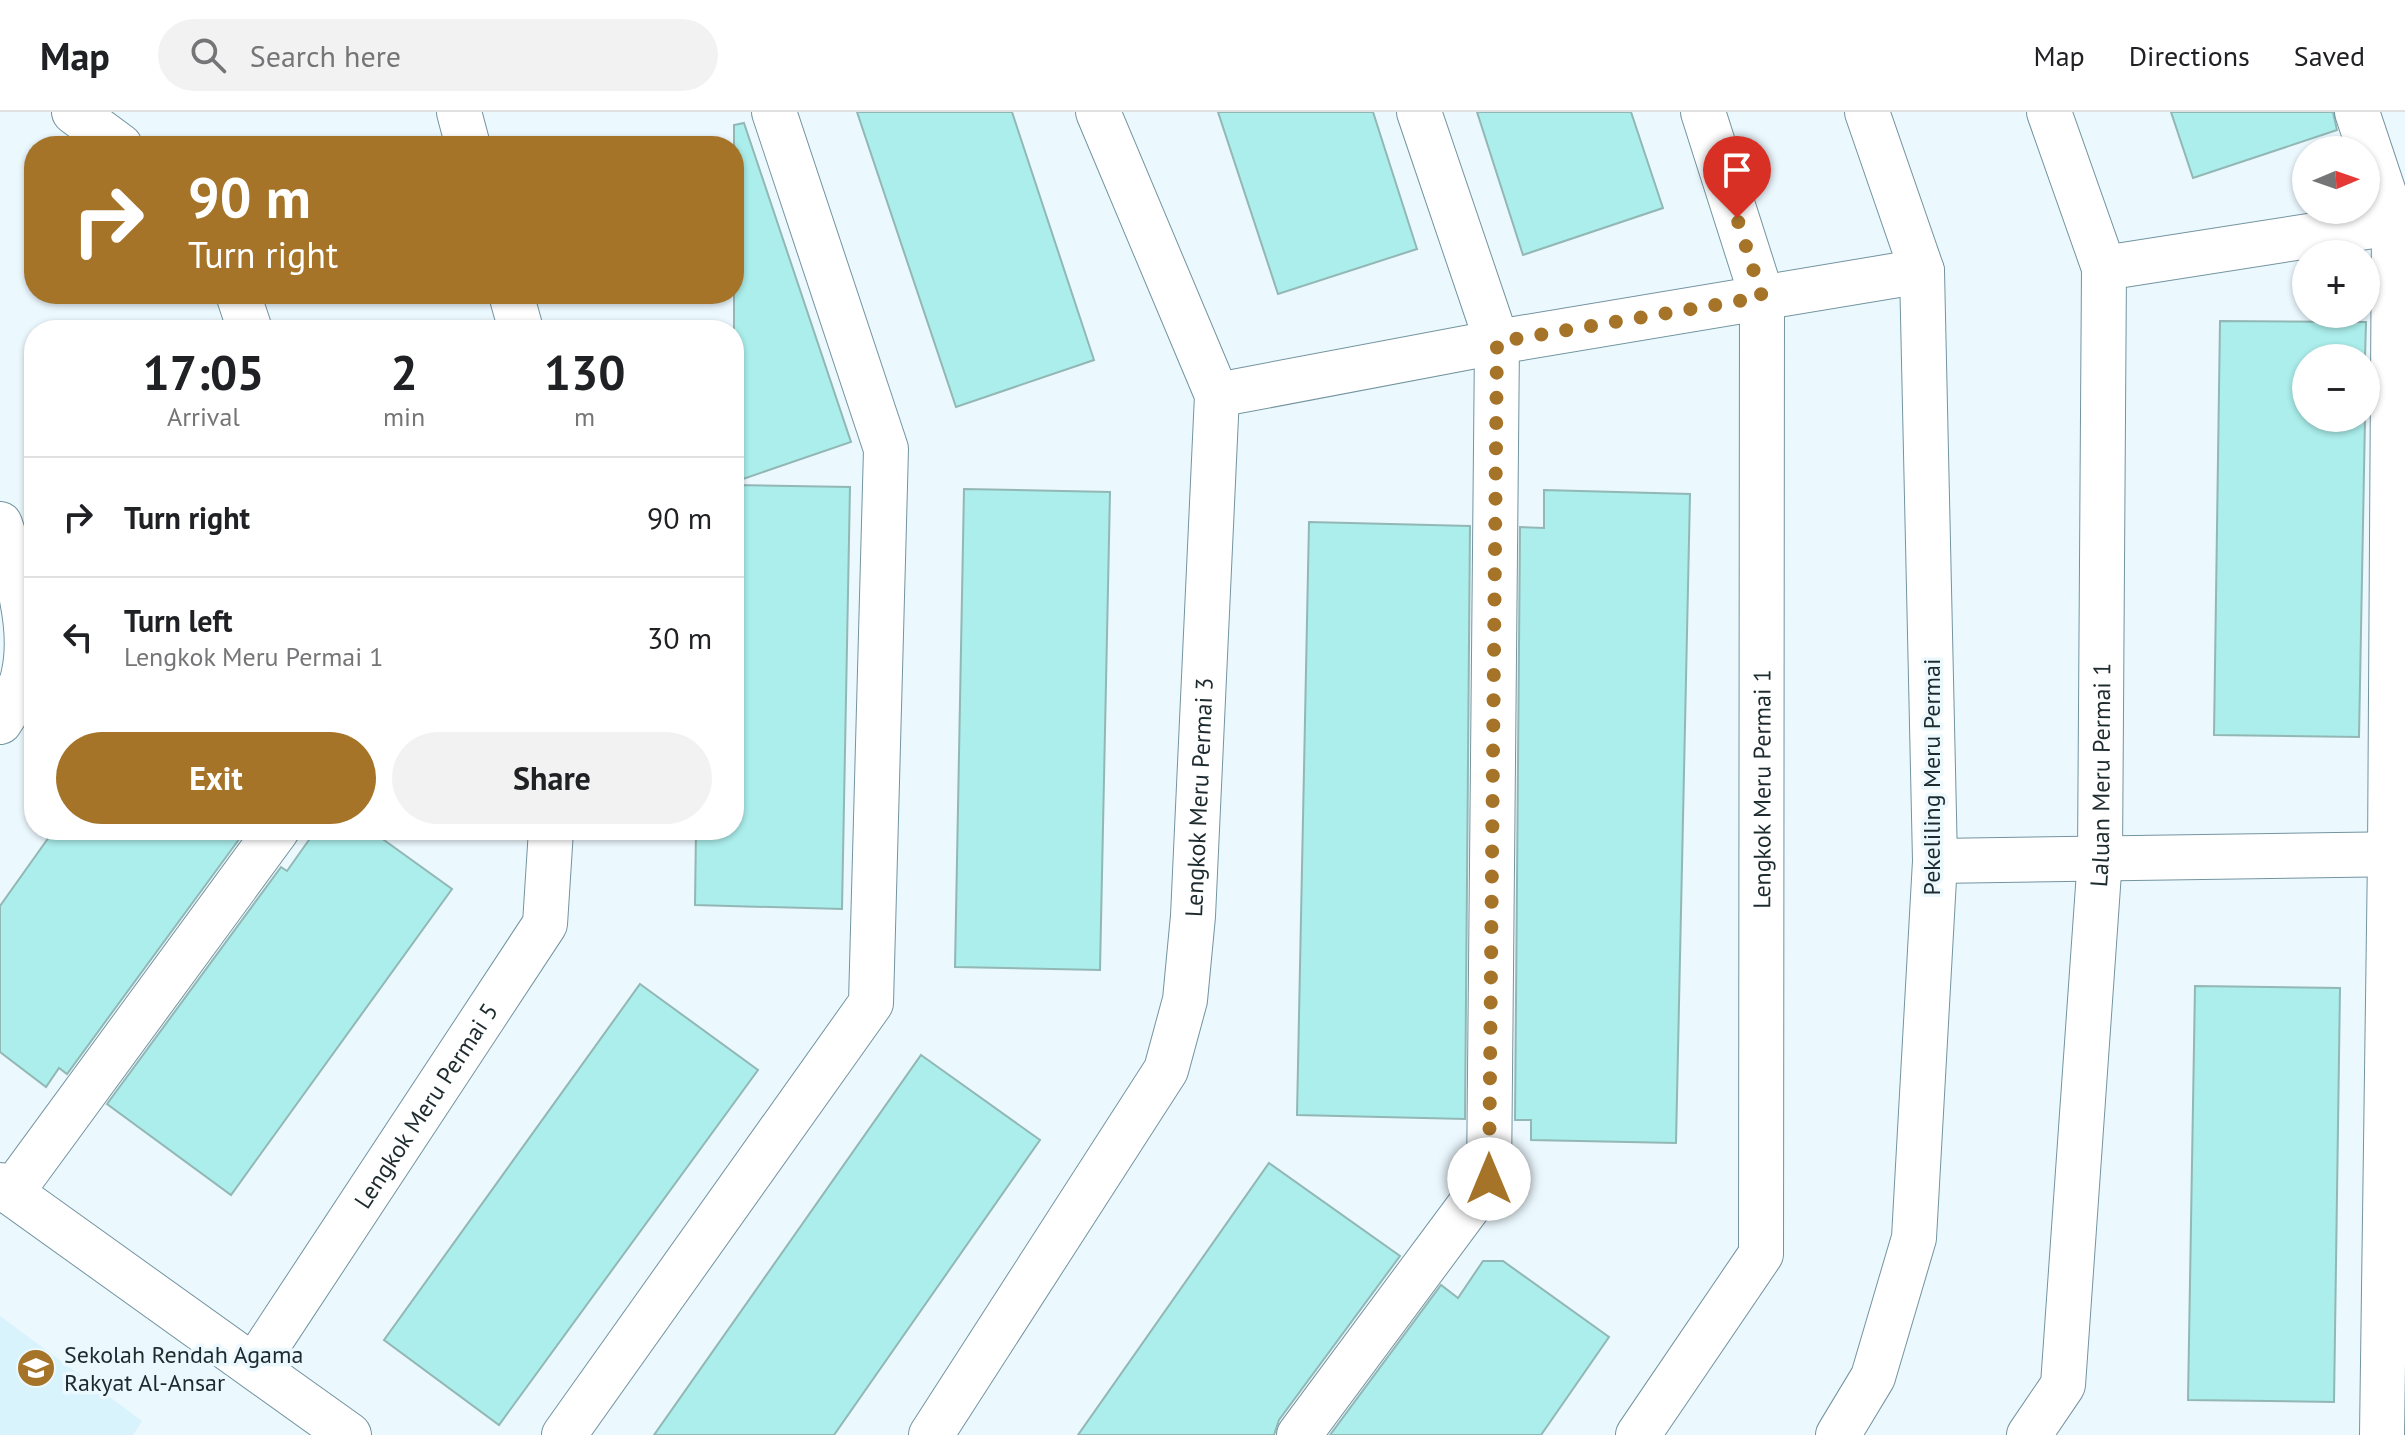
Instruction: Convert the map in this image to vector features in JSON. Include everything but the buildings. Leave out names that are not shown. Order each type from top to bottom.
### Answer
[{"type":"street","points":[[74,112],[106,136]]},
{"type":"street","points":[[459,112],[465,136]]},
{"type":"street","points":[[564,1435],[871,1003],[886,449],[774,112]]},
{"type":"street","name":"Lengkok Meru Permai 3","points":[[931,1435],[1166,1070],[1185,1000],[1193,916],[1217,395],[1098,112]]},
{"type":"street","points":[[1299,1435],[1489,1179],[1497,342],[1419,112]]},
{"type":"street","name":"Lengkok Meru Permai 1","points":[[1638,1435],[1761,1254],[1762,297],[1703,112]]},
{"type":"street","name":"Pekeliling Meru Permai","points":[[1838,1435],[1873,1377],[1914,1238],[1935,861],[1922,271],[1867,112]]},
{"type":"street","name":"Laluan Meru Permai 1","points":[[2029,1435],[2063,1385],[2100,858],[2104,268],[2049,112]]},
{"type":"street","points":[[2357,112],[2399,222],[2398,854],[2382,1435]]},
{"type":"street","points":[[2104,268],[2399,222]]},
{"type":"street","points":[[1217,395],[1497,342],[1922,271]]},
{"type":"street","points":[[0,524],[24,616]]},
{"type":"street","points":[[0,722],[22,680],[24,669]]},
{"type":"street","points":[[269,840],[6,1189],[349,1435]]},
{"type":"street","name":"Lengkok Meru Permai 5","points":[[254,1366],[545,924],[550,840]]},
{"type":"street","points":[[1935,861],[2398,854]]},
{"type":"shaded area","name":"Sekolah Rendah Agama Rakyat Al-Ansar","points":[[0,1316],[142,1421],[133,1435],[0,1435]]},
{"type":"place","name":"Sekolah Rendah Agama Rakyat Al-Ansar","points":[[36,1368]]},
{"type":"route","points":[[1489,1179],[1497,342],[1762,297],[1737,218]]}]
